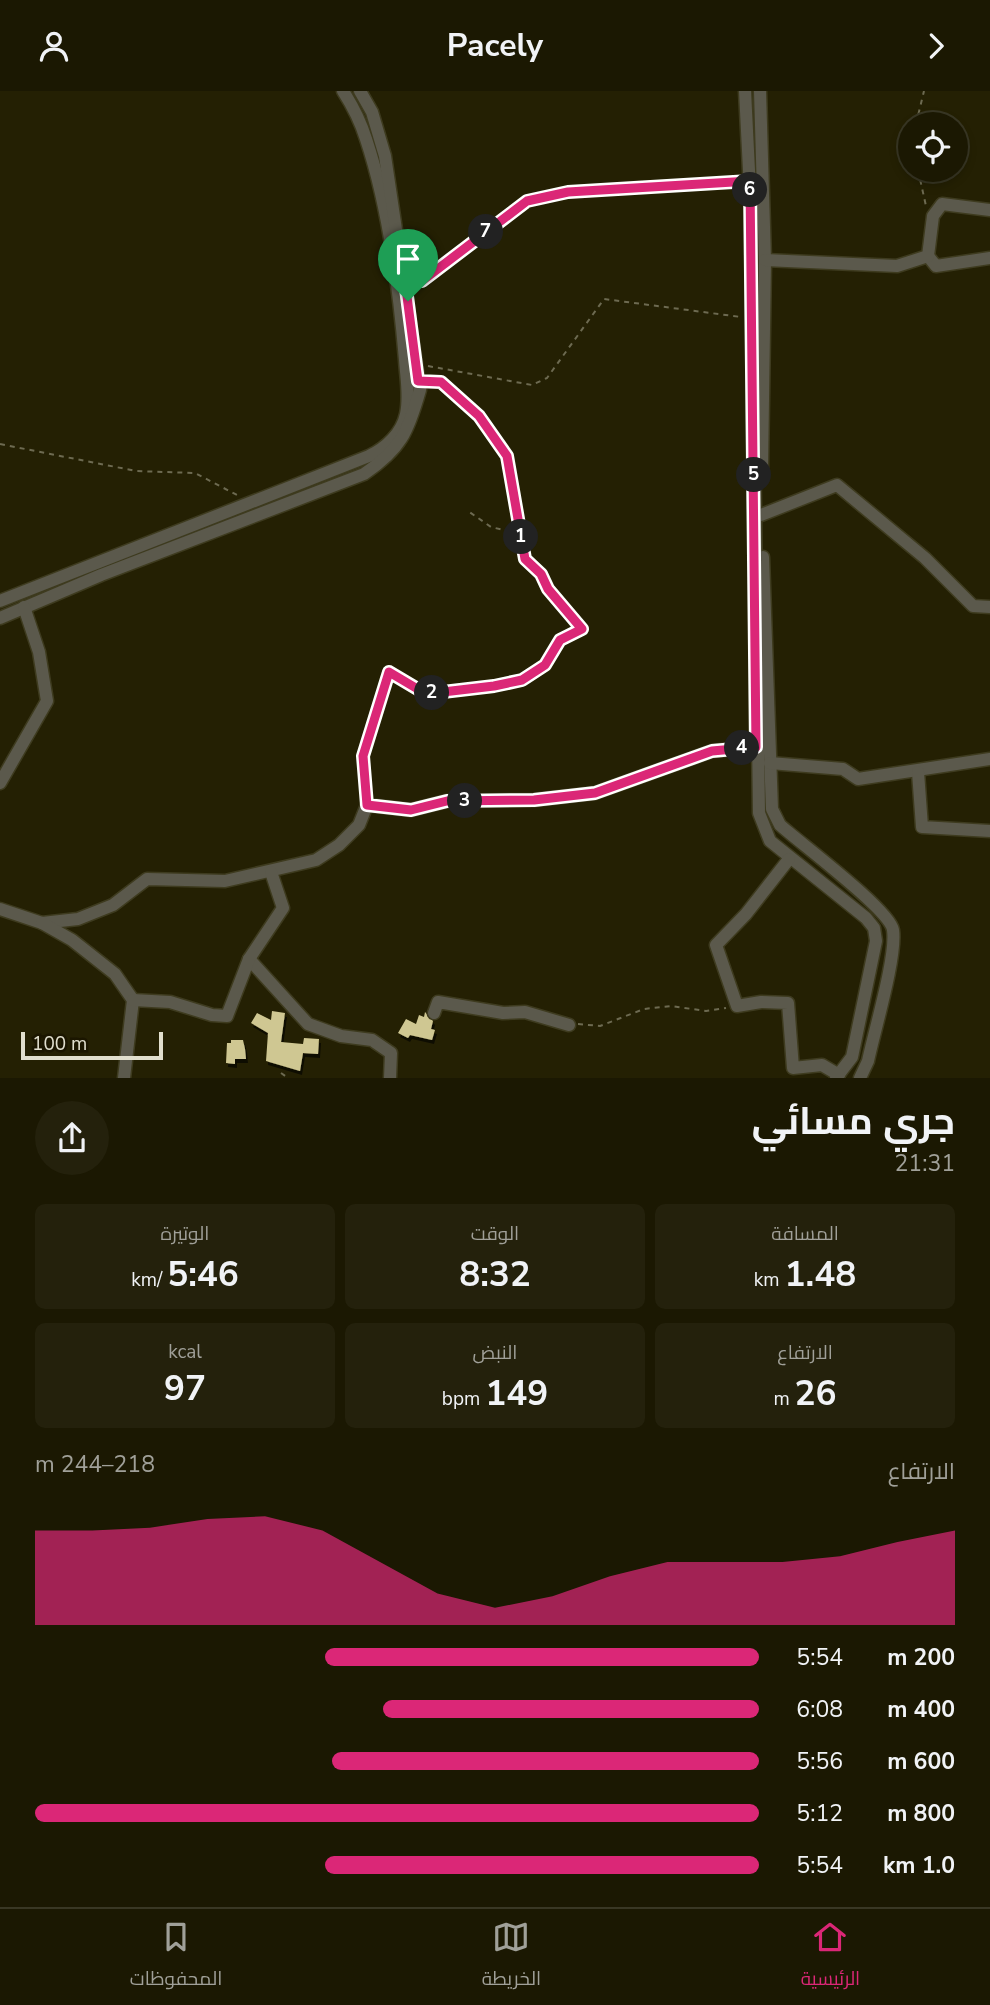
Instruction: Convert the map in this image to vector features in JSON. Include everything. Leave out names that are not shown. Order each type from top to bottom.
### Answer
[{"type":"street","points":[[0,601],[383,449],[406,415],[408,393],[403,335],[384,216],[366,139],[343,91]]},
{"type":"street","points":[[0,618],[364,474],[386,459],[401,443],[420,390],[385,156],[372,113],[360,91]]},
{"type":"street","points":[[745,91],[750,181],[756,747],[762,827],[770,841],[789,859],[866,918],[874,928],[876,941],[852,1057],[837,1076],[822,1065],[793,1068],[788,1003],[761,1002],[737,1006],[716,945],[746,914],[789,859]]},
{"type":"street","points":[[760,91],[765,260],[761,515],[772,809],[780,825],[879,908],[893,929],[892,949],[868,1061],[860,1077]]},
{"type":"street","points":[[990,209],[942,204],[933,216],[928,257],[936,266],[990,258]]},
{"type":"street","points":[[765,260],[897,266],[928,257]]},
{"type":"street","points":[[761,515],[837,485],[925,558],[973,606],[990,607]]},
{"type":"street","points":[[0,783],[47,701],[39,652],[24,607]]},
{"type":"street","points":[[42,923],[78,919],[113,905],[147,879],[225,881],[316,860],[339,845],[359,825],[367,805],[411,810],[447,801],[534,800],[595,793],[712,751],[756,747]]},
{"type":"street","points":[[770,764],[843,769],[858,779],[990,759]]},
{"type":"street","points":[[918,772],[922,827],[990,831]]},
{"type":"street","points":[[133,1000],[170,1002],[212,1015],[227,1016],[249,959],[283,908],[271,872]]},
{"type":"street","points":[[0,909],[42,923],[72,940],[115,974],[133,1000],[124,1077]]},
{"type":"street","points":[[249,959],[308,1024],[341,1036],[372,1040],[391,1053],[390,1077]]},
{"type":"street","points":[[434,1013],[438,1002],[503,1013],[525,1011],[569,1025]]},
{"type":"path","points":[[919,112],[923,91]]},
{"type":"path","points":[[405,281],[422,281],[527,201],[568,192],[750,181]]},
{"type":"path","points":[[921,182],[927,209],[933,216]]},
{"type":"path","points":[[416,365],[531,385],[547,378],[604,299],[752,317]]},
{"type":"path","points":[[367,805],[360,780],[389,672],[426,694],[522,680],[545,665],[560,640],[582,629],[548,589],[541,574],[525,559],[507,456],[479,416],[441,382],[418,381]]},
{"type":"path","points":[[0,444],[136,471],[195,473],[224,486],[249,504]]},
{"type":"path","points":[[468,511],[491,527],[520,534]]},
{"type":"path","points":[[569,1025],[600,1026],[644,1009],[671,1006],[706,1011],[737,1006]]},
{"type":"path","points":[[281,1073],[288,1077]]},
{"type":"building","points":[[272,1011],[285,1013],[281,1042],[303,1044],[304,1038],[319,1039],[318,1054],[303,1053],[300,1071],[266,1061],[268,1033],[251,1023],[257,1013],[271,1020]]},
{"type":"building","points":[[425,1012],[433,1021],[431,1029],[435,1030],[432,1040],[410,1035],[408,1038],[398,1033],[406,1019],[416,1024],[419,1015],[424,1017]]},
{"type":"building","points":[[231,1040],[243,1040],[245,1049],[246,1059],[235,1059],[235,1064],[226,1063],[227,1043],[231,1043]]},
{"type":"route","points":[[750,181],[756,747],[712,751],[595,793],[534,800],[447,801],[411,810],[367,805],[363,756],[389,672],[426,694],[522,680],[545,665],[560,640],[582,629],[548,589],[541,574],[525,559],[507,456],[479,416],[441,382],[418,381],[408,301],[405,281],[422,281],[527,201],[568,192],[750,181]]}]
